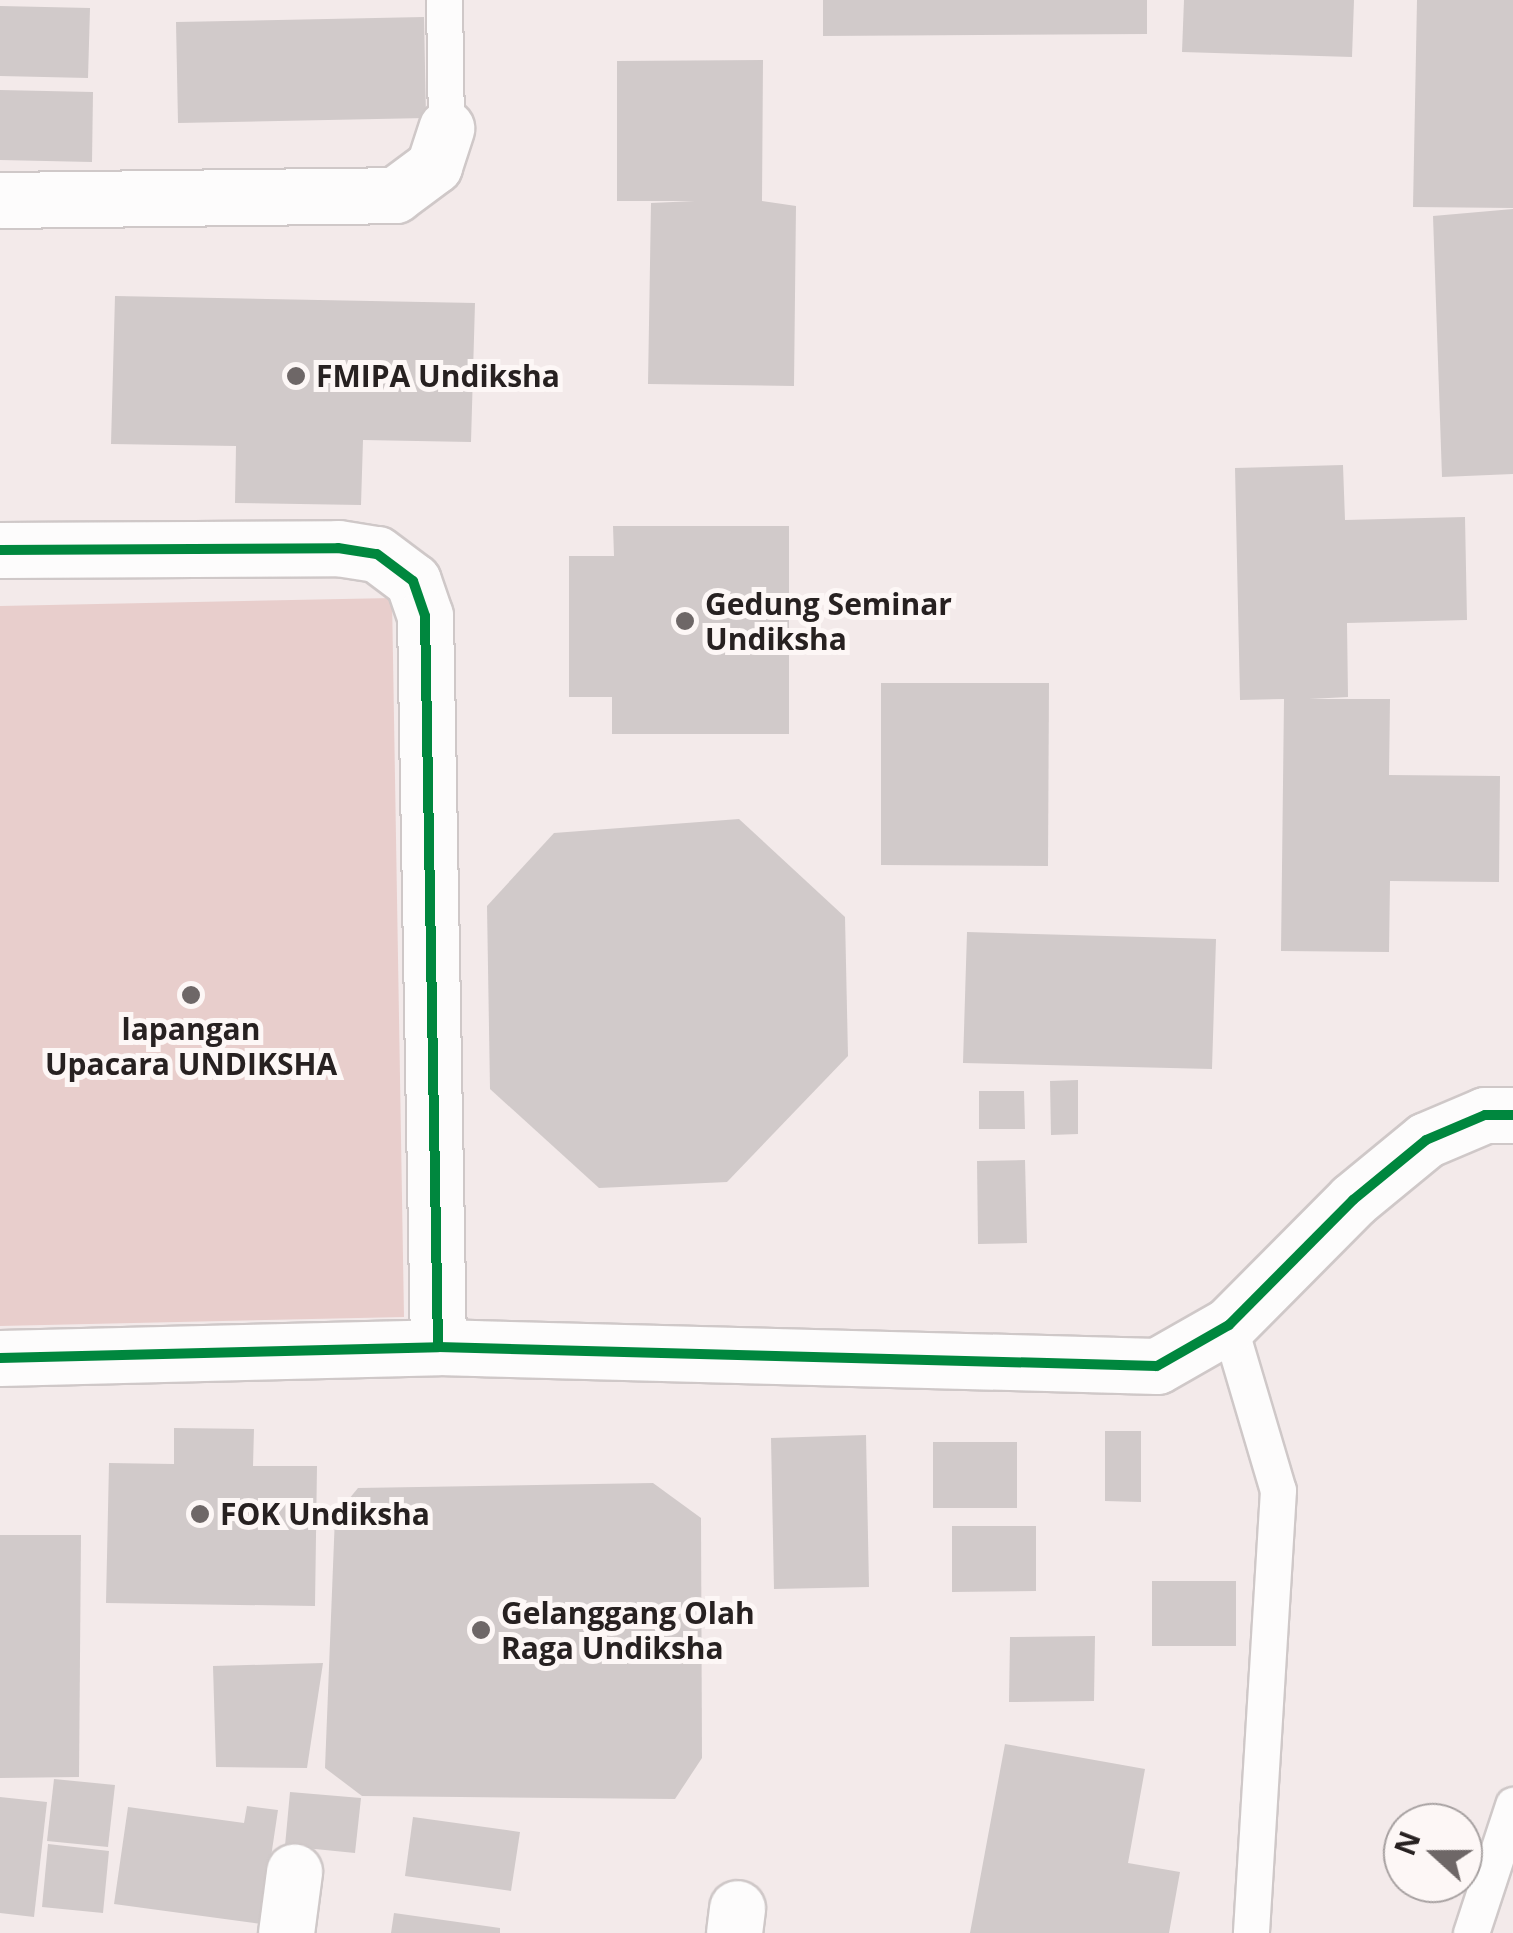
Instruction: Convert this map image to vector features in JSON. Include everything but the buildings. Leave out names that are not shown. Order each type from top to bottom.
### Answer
[{"type":"street","points":[[0,200],[395,196],[434,166],[446,128]]},
{"type":"street","points":[[0,550],[338,548],[378,554],[413,580],[425,616],[438,1347]]},
{"type":"street","points":[[0,1358],[438,1347],[1157,1366],[1229,1325],[1353,1200],[1426,1140],[1485,1115],[1513,1115]]},
{"type":"street","points":[[286,1933],[294,1872]]},
{"type":"lane","points":[[444,0],[446,128]]},
{"type":"lane","points":[[1229,1325],[1278,1490],[1252,1933]]},
{"type":"lane","points":[[1471,1933],[1513,1806]]},
{"type":"shaded area","points":[[392,598],[404,1317],[0,1326],[0,606]]},
{"type":"cycle path","points":[[0,550],[338,548],[377,554],[413,581],[425,616],[438,1347]]},
{"type":"cycle path","points":[[0,1358],[438,1347],[1157,1366],[1229,1325],[1353,1200],[1426,1140],[1485,1115],[1513,1115]]},
{"type":"place","name":"FMIPA Undiksha","points":[[296,376]]},
{"type":"place","name":"Gedung Seminar Undiksha","points":[[685,621]]},
{"type":"place","name":"lapangan Upacara UNDIKSHA","points":[[191,995]]},
{"type":"place","name":"FOK Undiksha","points":[[200,1514]]},
{"type":"place","name":"Gelanggang Olah Raga Undiksha","points":[[481,1630]]}]
